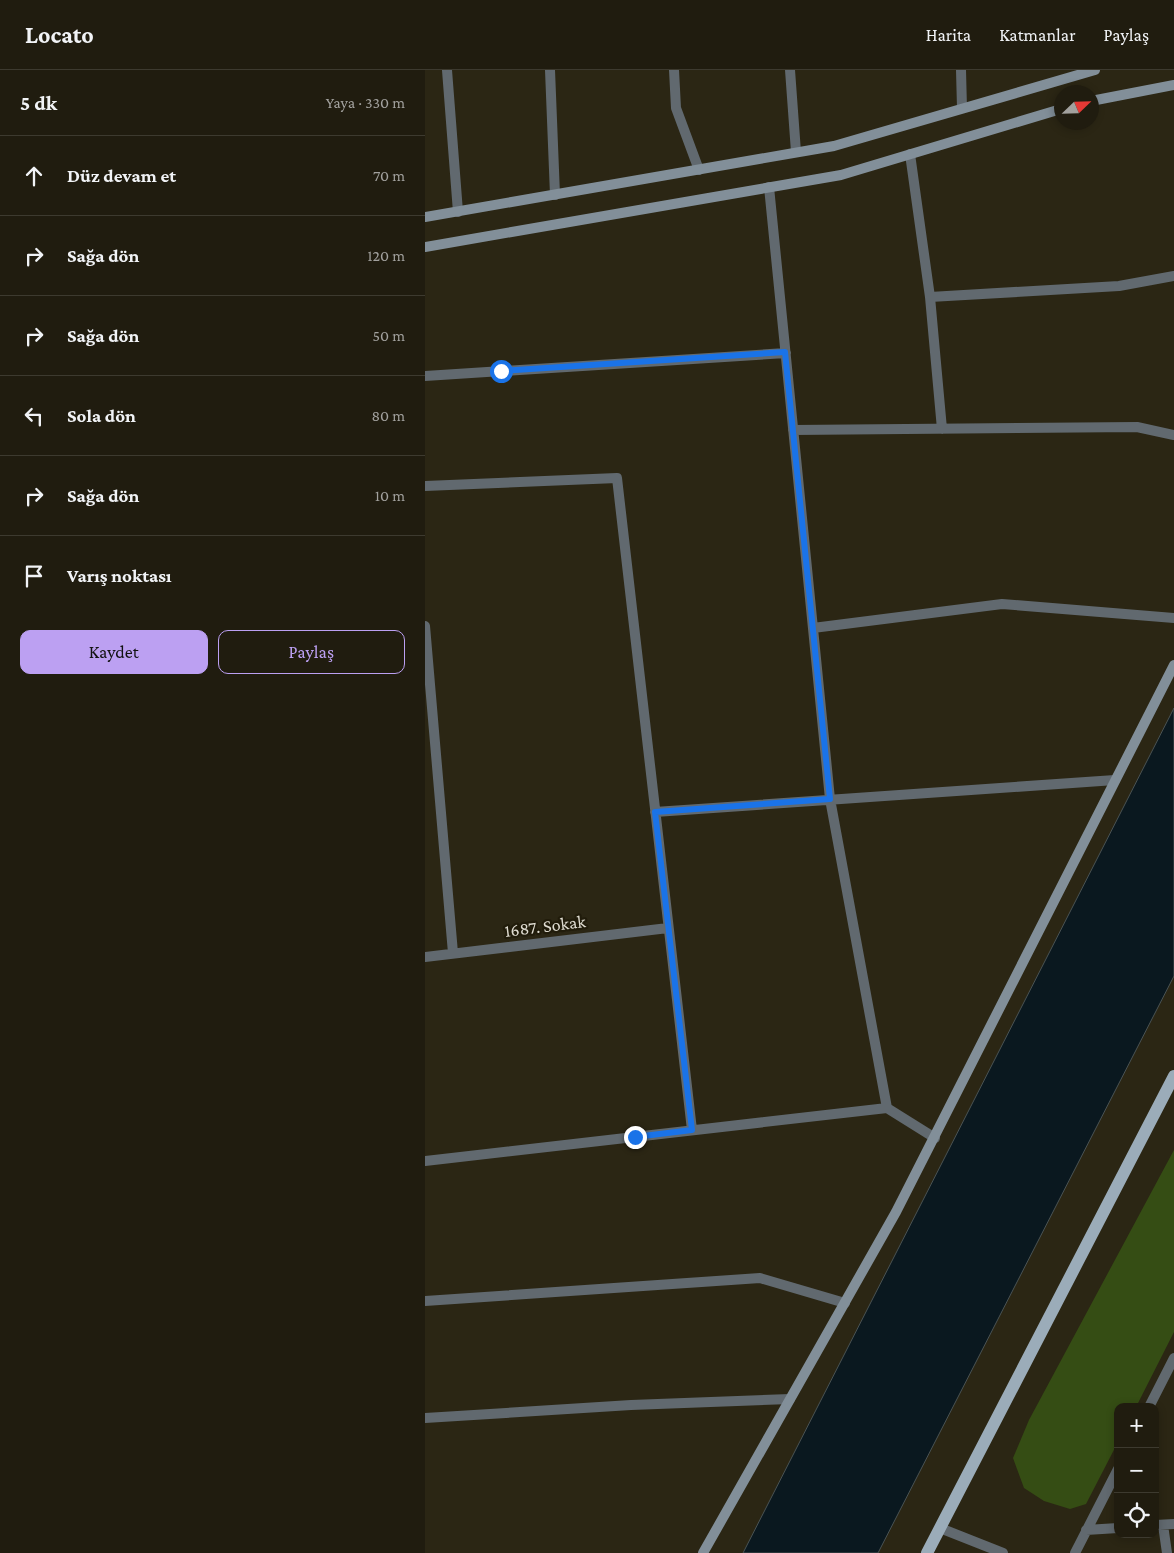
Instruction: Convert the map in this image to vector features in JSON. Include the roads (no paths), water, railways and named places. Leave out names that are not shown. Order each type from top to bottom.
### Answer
[{"type":"main road","points":[[425,218],[833,146],[1095,70]]},
{"type":"main road","points":[[1099,99],[1174,85]]},
{"type":"main road","points":[[425,247],[841,174],[1054,111]]},
{"type":"main road","points":[[703,1553],[845,1303],[935,1138],[1174,665]]},
{"type":"main road","points":[[927,1553],[1174,1076]]},
{"type":"street","points":[[447,70],[458,212]]},
{"type":"street","points":[[550,70],[555,195]]},
{"type":"street","points":[[674,70],[676,108],[699,170]]},
{"type":"street","points":[[790,70],[797,152]]},
{"type":"street","points":[[961,70],[962,108]]},
{"type":"street","points":[[910,154],[930,297],[942,429]]},
{"type":"street","points":[[769,187],[830,799],[887,1108]]},
{"type":"street","points":[[930,297],[1119,286],[1174,276]]},
{"type":"street","points":[[425,376],[785,352]]},
{"type":"street","points":[[793,430],[1137,427],[1174,435]]},
{"type":"street","points":[[425,486],[617,478],[692,1130]]},
{"type":"street","points":[[813,628],[1002,604],[1174,618]]},
{"type":"street","points":[[425,626],[453,953]]},
{"type":"street","points":[[655,812],[1115,780]]},
{"type":"street","name":"1687. Sokak","points":[[425,956],[669,928]]},
{"type":"street","points":[[425,1161],[887,1108],[935,1138]]},
{"type":"street","points":[[425,1301],[760,1278],[845,1303]]},
{"type":"street","points":[[1151,1403],[1171,1369],[1174,1358]]},
{"type":"street","points":[[425,1418],[631,1405],[790,1399]]},
{"type":"street","points":[[1075,1553],[1114,1476]]},
{"type":"street","points":[[1167,1553],[1159,1525],[1174,1524]]},
{"type":"street","points":[[940,1528],[1003,1553]]},
{"type":"street","points":[[1087,1530],[1114,1528]]}]
